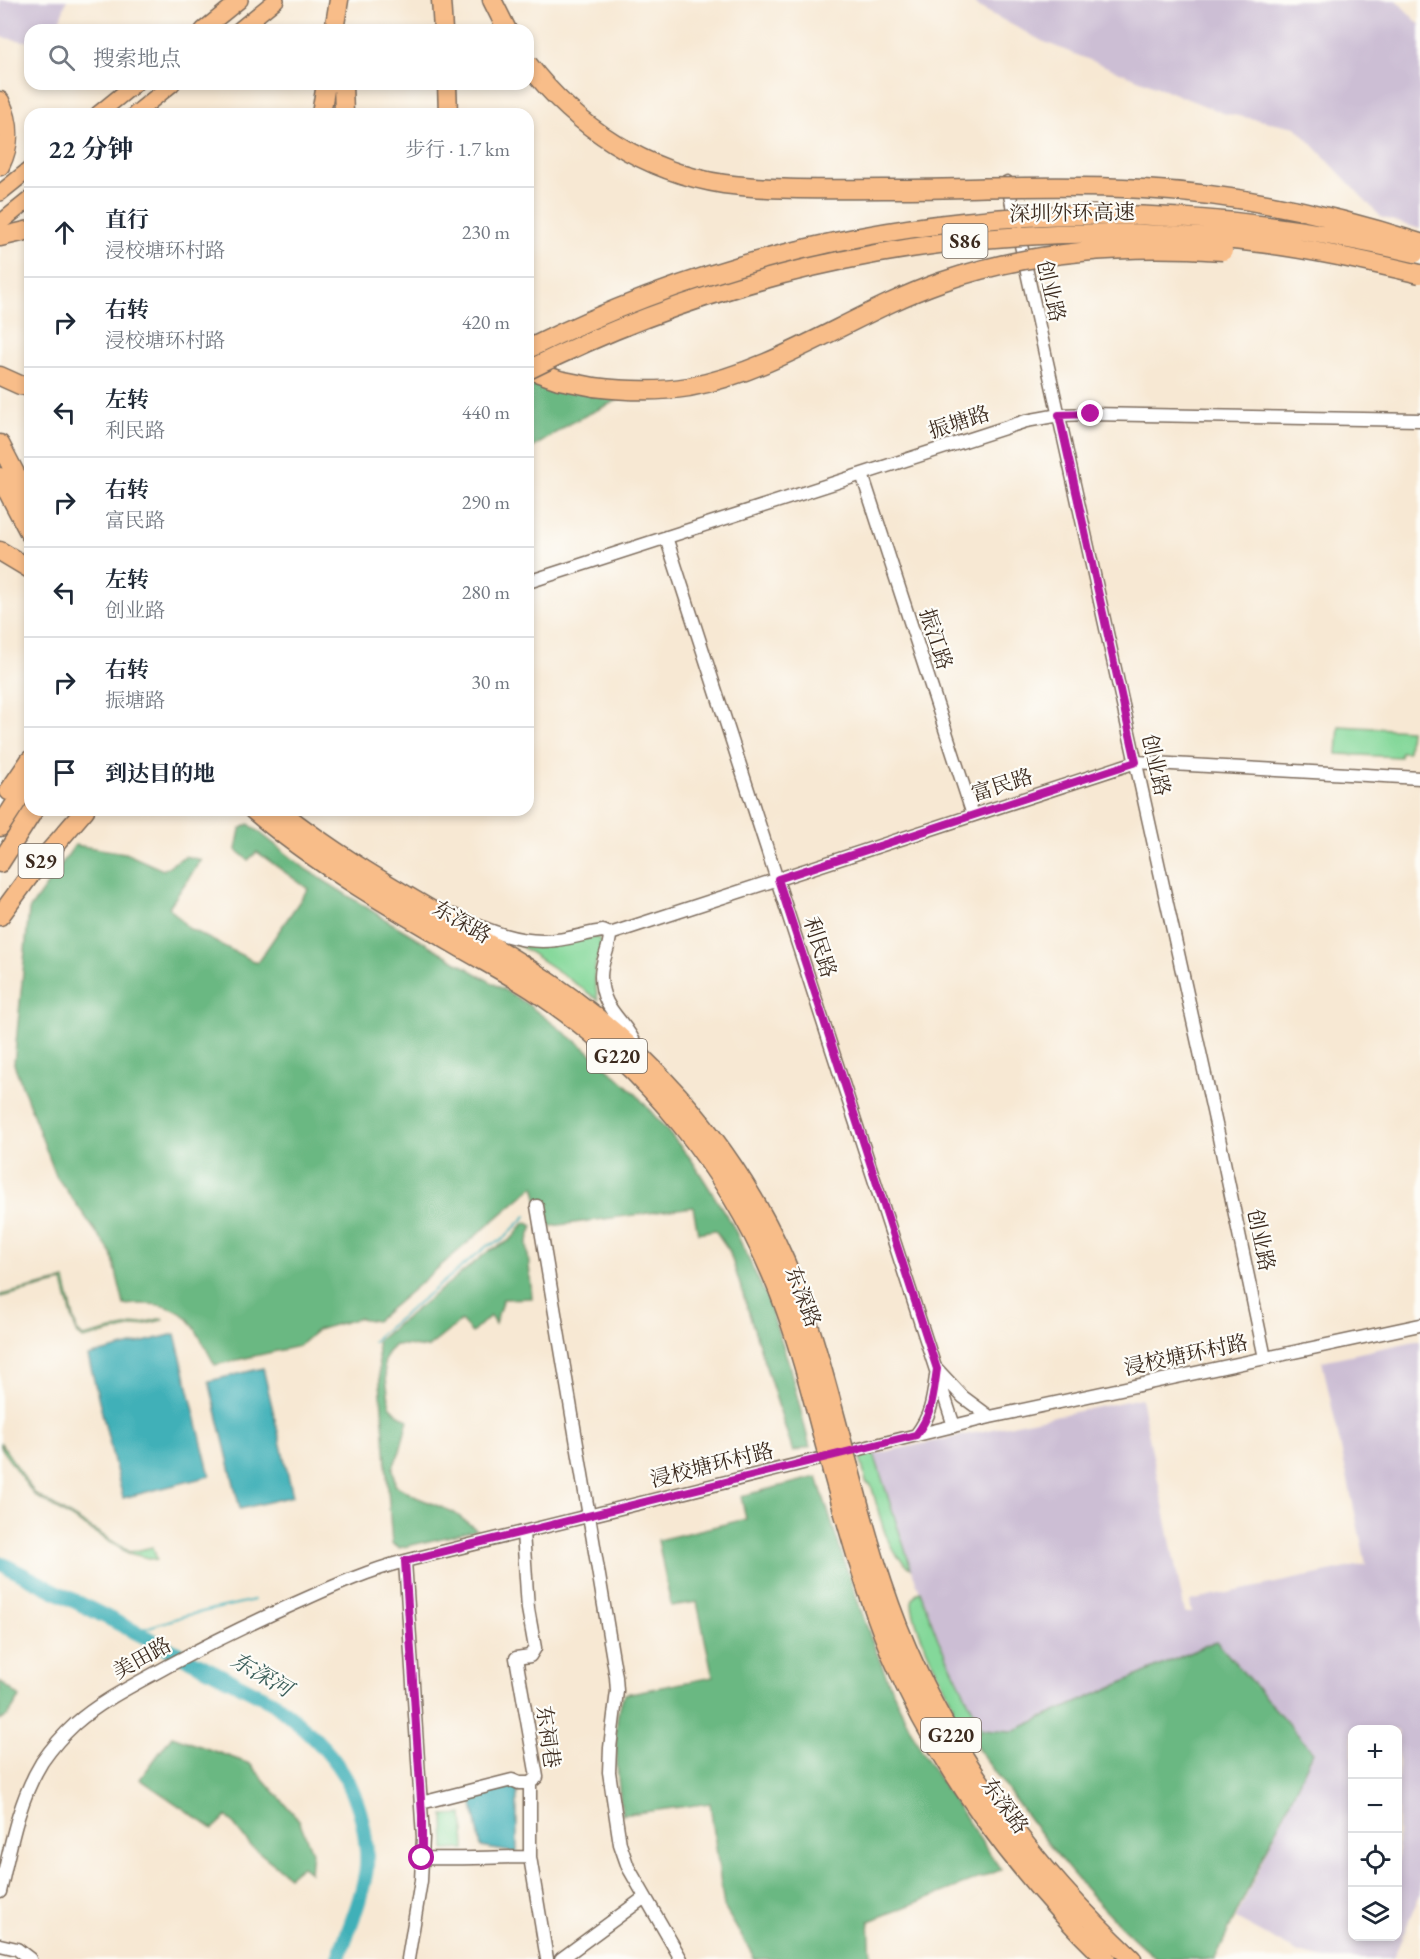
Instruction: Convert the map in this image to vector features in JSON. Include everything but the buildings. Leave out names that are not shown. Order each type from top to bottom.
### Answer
[{"type":"highway","points":[[335,24],[339,0]]},
{"type":"highway","points":[[347,24],[350,0]]},
{"type":"highway","points":[[441,0],[443,24]]},
{"type":"highway","points":[[492,0],[504,24]]},
{"type":"highway","points":[[534,71],[562,104],[601,135],[654,163],[682,174],[711,181],[781,188],[1103,188],[1173,191],[1232,197],[1290,208],[1365,226],[1420,243]]},
{"type":"highway","points":[[322,108],[325,90]]},
{"type":"highway","points":[[343,90],[344,108]]},
{"type":"highway","points":[[447,90],[448,108]]},
{"type":"highway","points":[[0,102],[9,128],[8,146],[0,166]]},
{"type":"highway","name":"深圳外环高速","points":[[534,346],[644,297],[754,261],[858,237],[984,219],[1102,214],[1217,219],[1304,231],[1420,254]]},
{"type":"highway","points":[[0,237],[24,231]]},
{"type":"highway","name":"深圳外环高速","points":[[534,367],[632,323],[735,286],[832,262],[949,242],[1048,234],[1166,235],[1272,245],[1412,272]]},
{"type":"highway","points":[[534,372],[594,387],[634,391],[687,387],[719,380],[774,359],[879,308],[939,283],[988,267],[1052,254],[1118,248],[1184,249],[1299,258],[1412,272]]},
{"type":"highway","points":[[0,376],[24,385]]},
{"type":"highway","points":[[0,444],[24,490]]},
{"type":"highway","points":[[0,477],[24,523]]},
{"type":"highway","points":[[0,551],[24,565]]},
{"type":"highway","points":[[0,805],[24,769]]},
{"type":"highway","points":[[0,827],[24,790]]},
{"type":"highway","points":[[0,863],[30,816]]},
{"type":"highway","name":"S29","points":[[0,916],[36,867],[80,816]]},
{"type":"highway","name":"东深路","points":[[261,816],[335,871],[520,982],[558,1008],[603,1044],[652,1092],[703,1153],[727,1189],[754,1237],[793,1330],[831,1436],[840,1469],[853,1545],[877,1619],[895,1664],[926,1725],[967,1792],[1013,1856],[1065,1917],[1106,1959]]},
{"type":"highway","name":"东深路","points":[[287,816],[345,857],[548,980],[596,1016],[640,1054],[673,1089],[716,1143],[741,1180],[769,1229],[801,1302],[816,1345],[831,1436]]},
{"type":"highway","name":"东深路","points":[[840,1469],[869,1541],[893,1613],[923,1683],[945,1725],[981,1783],[1028,1846],[1078,1906],[1132,1959]]},
{"type":"main road","points":[[210,24],[240,0]]},
{"type":"main road","points":[[246,24],[276,0]]},
{"type":"main road","points":[[105,108],[128,90]]},
{"type":"main road","points":[[142,108],[165,90]]},
{"type":"main road","points":[[0,193],[24,174]]},
{"type":"main road","points":[[0,223],[24,204]]},
{"type":"street","name":"创业路","points":[[1007,182],[1219,1137],[1265,1358]]},
{"type":"street","name":"振塘路","points":[[534,580],[1026,421],[1059,415],[1420,420]]},
{"type":"street","name":"振江路","points":[[862,474],[973,815]]},
{"type":"street","name":"利民路","points":[[666,537],[954,1426]]},
{"type":"street","name":"富民路","points":[[430,909],[449,913],[498,934],[522,939],[557,940],[603,931],[610,934],[1136,762],[1420,778]]},
{"type":"street","points":[[610,934],[601,972],[602,988],[611,1012],[634,1040],[640,1054]]},
{"type":"street","points":[[537,1206],[617,1690],[610,1748],[612,1797],[623,1856],[681,1959]]},
{"type":"street","name":"浸校塘环村路","points":[[405,1561],[990,1417],[1420,1325]]},
{"type":"street","name":"利民路","points":[[937,1369],[963,1397],[990,1417]]},
{"type":"street","name":"利民路","points":[[916,1435],[927,1421],[930,1412],[937,1369]]},
{"type":"street","name":"东祠巷","points":[[523,1532],[528,1609],[535,1648],[530,1656],[516,1658],[537,1777],[530,1783],[530,1857],[547,1959]]},
{"type":"street","points":[[405,1561],[421,1803],[422,1858],[418,1904],[408,1959]]},
{"type":"street","name":"美田路","points":[[0,1892],[21,1807],[42,1762],[74,1725],[94,1709],[219,1638],[341,1583],[405,1561]]},
{"type":"street","points":[[421,1803],[512,1780],[519,1783],[530,1783]]},
{"type":"street","points":[[422,1858],[471,1860],[490,1857],[530,1857]]},
{"type":"street","points":[[561,1959],[645,1897]]},
{"type":"street","points":[[0,1945],[17,1949],[30,1959]]},
{"type":"shaded area","points":[[0,0],[67,0],[58,24],[24,24],[24,41],[0,37]]},
{"type":"shaded area","points":[[972,0],[1396,0],[1420,25],[1420,229],[1381,217],[1296,127],[1223,113],[1042,41],[977,6]]},
{"type":"shaded area","points":[[1420,1340],[1420,1894],[1402,1937],[1402,1725],[1348,1725],[1348,1941],[1400,1941],[1393,1959],[1325,1959],[1299,1953],[1236,1919],[1313,1752],[1216,1641],[1013,1731],[982,1729],[938,1639],[911,1568],[874,1454],[1141,1398],[1185,1613],[1192,1613],[1190,1601],[1366,1564],[1322,1361]]},
{"type":"green space","points":[[534,381],[618,400],[572,422],[534,447]]},
{"type":"green space","points":[[1339,726],[1410,730],[1408,752],[1401,752],[1400,757],[1337,754]]},
{"type":"green space","points":[[249,824],[307,870],[523,1001],[585,1048],[636,1094],[691,1159],[733,1226],[766,1296],[788,1361],[810,1447],[793,1452],[729,1250],[715,1230],[698,1233],[693,1207],[545,1227],[534,1186],[376,1321],[359,1318],[317,1330],[299,1346],[215,1365],[195,1328],[181,1313],[157,1305],[124,1305],[112,1254],[56,1176],[14,1064],[29,910],[75,845],[125,853],[163,870],[185,856],[201,860],[169,907],[188,928],[257,963],[308,889],[257,852],[248,860],[236,850],[240,829]]},
{"type":"green space","points":[[598,937],[602,946],[596,962],[594,977],[598,1000],[516,943]]},
{"type":"green space","points":[[526,1222],[533,1226],[527,1243],[532,1298],[503,1299],[495,1324],[490,1316],[472,1333],[461,1321],[427,1348],[395,1345],[387,1353],[384,1364],[390,1406],[408,1420],[400,1451],[393,1467],[395,1485],[416,1497],[453,1512],[477,1530],[399,1548],[392,1544],[377,1341],[490,1250],[511,1239]]},
{"type":"green space","points":[[65,1280],[77,1331],[83,1337],[163,1318],[163,1320],[83,1339],[76,1332],[63,1282],[0,1297],[0,1295]]},
{"type":"green space","points":[[0,1442],[35,1494],[130,1552],[153,1547],[157,1560],[128,1553],[34,1495],[2,1450]]},
{"type":"green space","points":[[874,1453],[911,1568],[902,1561],[889,1542],[871,1485],[866,1482],[860,1456]]},
{"type":"green space","points":[[817,1477],[860,1607],[897,1701],[932,1768],[1001,1870],[869,1921],[871,1959],[755,1959],[724,1907],[710,1803],[622,1815],[616,1752],[617,1717],[625,1694],[713,1677],[697,1602],[671,1606],[658,1540],[746,1519],[741,1496]]},
{"type":"green space","points":[[920,1591],[938,1639],[982,1729],[973,1742],[952,1711],[953,1704],[928,1653],[917,1624],[912,1602],[914,1596]]},
{"type":"green space","points":[[1216,1641],[1313,1752],[1215,1959],[1157,1959],[1130,1935],[1081,1884],[1036,1828],[973,1742],[982,1729],[1013,1731]]},
{"type":"green space","points":[[0,1681],[20,1697],[8,1716],[0,1721]]},
{"type":"green space","points":[[172,1736],[250,1764],[299,1820],[312,1852],[310,1872],[302,1866],[289,1876],[250,1845],[227,1816],[213,1829],[140,1779]]},
{"type":"green space","points":[[463,1814],[465,1849],[445,1850],[444,1815]]},
{"type":"water","points":[[175,1334],[210,1476],[123,1498],[88,1356]]},
{"type":"water","points":[[263,1368],[293,1496],[240,1509],[209,1381]]},
{"type":"water","points":[[517,1787],[517,1853],[481,1847],[472,1799],[474,1796]]},
{"type":"waterway","points":[[373,1342],[487,1246],[501,1241],[526,1216]]},
{"type":"waterway","name":"东深河","points":[[0,1563],[273,1702],[305,1729],[332,1757],[352,1790],[359,1809],[367,1856],[361,1894],[338,1959]]},
{"type":"waterway","points":[[136,1631],[184,1616],[254,1600]]},
{"type":"route","points":[[422,1858],[422,1815],[405,1561],[916,1435],[927,1421],[937,1369],[778,879],[1136,762],[1059,415],[1091,414]]}]
